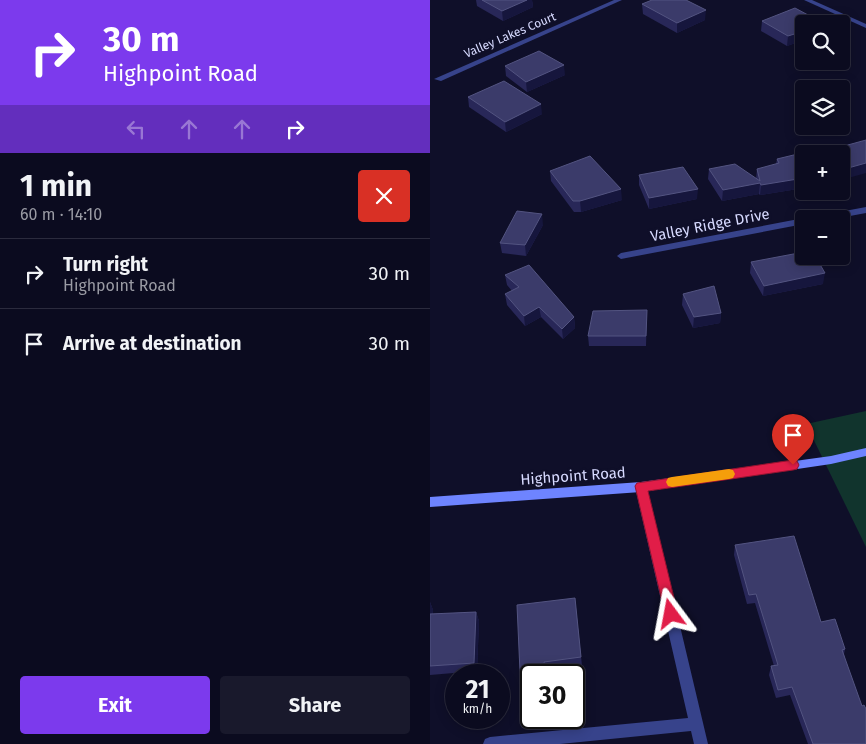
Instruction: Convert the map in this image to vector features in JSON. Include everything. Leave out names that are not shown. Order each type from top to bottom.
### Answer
[{"type":"street","name":"Valley Lakes Court","points":[[438,79],[619,0]]},
{"type":"street","points":[[807,0],[866,26]]},
{"type":"street","points":[[850,213],[866,210]]},
{"type":"street","name":"Valley Ridge Drive","points":[[621,256],[795,224]]},
{"type":"street","name":"Highpoint Road","points":[[430,502],[641,486],[831,460],[866,452]]},
{"type":"street","points":[[641,486],[702,744]]},
{"type":"street","points":[[490,744],[697,724]]},
{"type":"green space","points":[[866,411],[866,547],[806,424]]},
{"type":"building","points":[[482,0],[527,0],[502,11]]},
{"type":"building","points":[[652,0],[686,0],[706,10],[677,23],[642,4]]},
{"type":"building","points":[[795,8],[808,15],[795,15],[795,34],[788,36],[762,21]]},
{"type":"building","points":[[539,51],[564,65],[526,82],[505,66]]},
{"type":"building","points":[[504,81],[541,104],[505,122],[468,97]]},
{"type":"building","points":[[866,140],[866,163],[850,167],[850,145],[848,145]]},
{"type":"building","points":[[795,155],[795,179],[761,185],[760,183],[723,190],[709,169],[735,164],[760,181],[757,169],[779,163],[777,159]]},
{"type":"building","points":[[590,156],[621,189],[580,201],[573,201],[550,171]]},
{"type":"building","points":[[683,167],[698,189],[649,198],[639,175]]},
{"type":"building","points":[[517,211],[542,214],[525,245],[500,243]]},
{"type":"building","points":[[795,254],[795,265],[820,265],[825,273],[764,286],[751,262]]},
{"type":"building","points":[[529,265],[574,317],[562,329],[539,307],[524,316],[505,294],[519,287],[505,275]]},
{"type":"building","points":[[714,286],[721,313],[694,317],[683,294]]},
{"type":"building","points":[[647,310],[646,336],[588,336],[593,311]]},
{"type":"building","points":[[794,536],[821,622],[835,619],[845,649],[842,650],[862,706],[864,705],[866,709],[866,744],[813,744],[792,687],[778,690],[771,666],[778,665],[756,594],[749,595],[735,545]]},
{"type":"building","points":[[575,598],[581,657],[544,662],[544,664],[520,664],[520,672],[517,605]]},
{"type":"building","points":[[476,612],[474,663],[430,666],[430,614]]},
{"type":"slow traffic","points":[[672,482],[729,474]]},
{"type":"route","points":[[671,614],[641,486],[793,465]]}]
